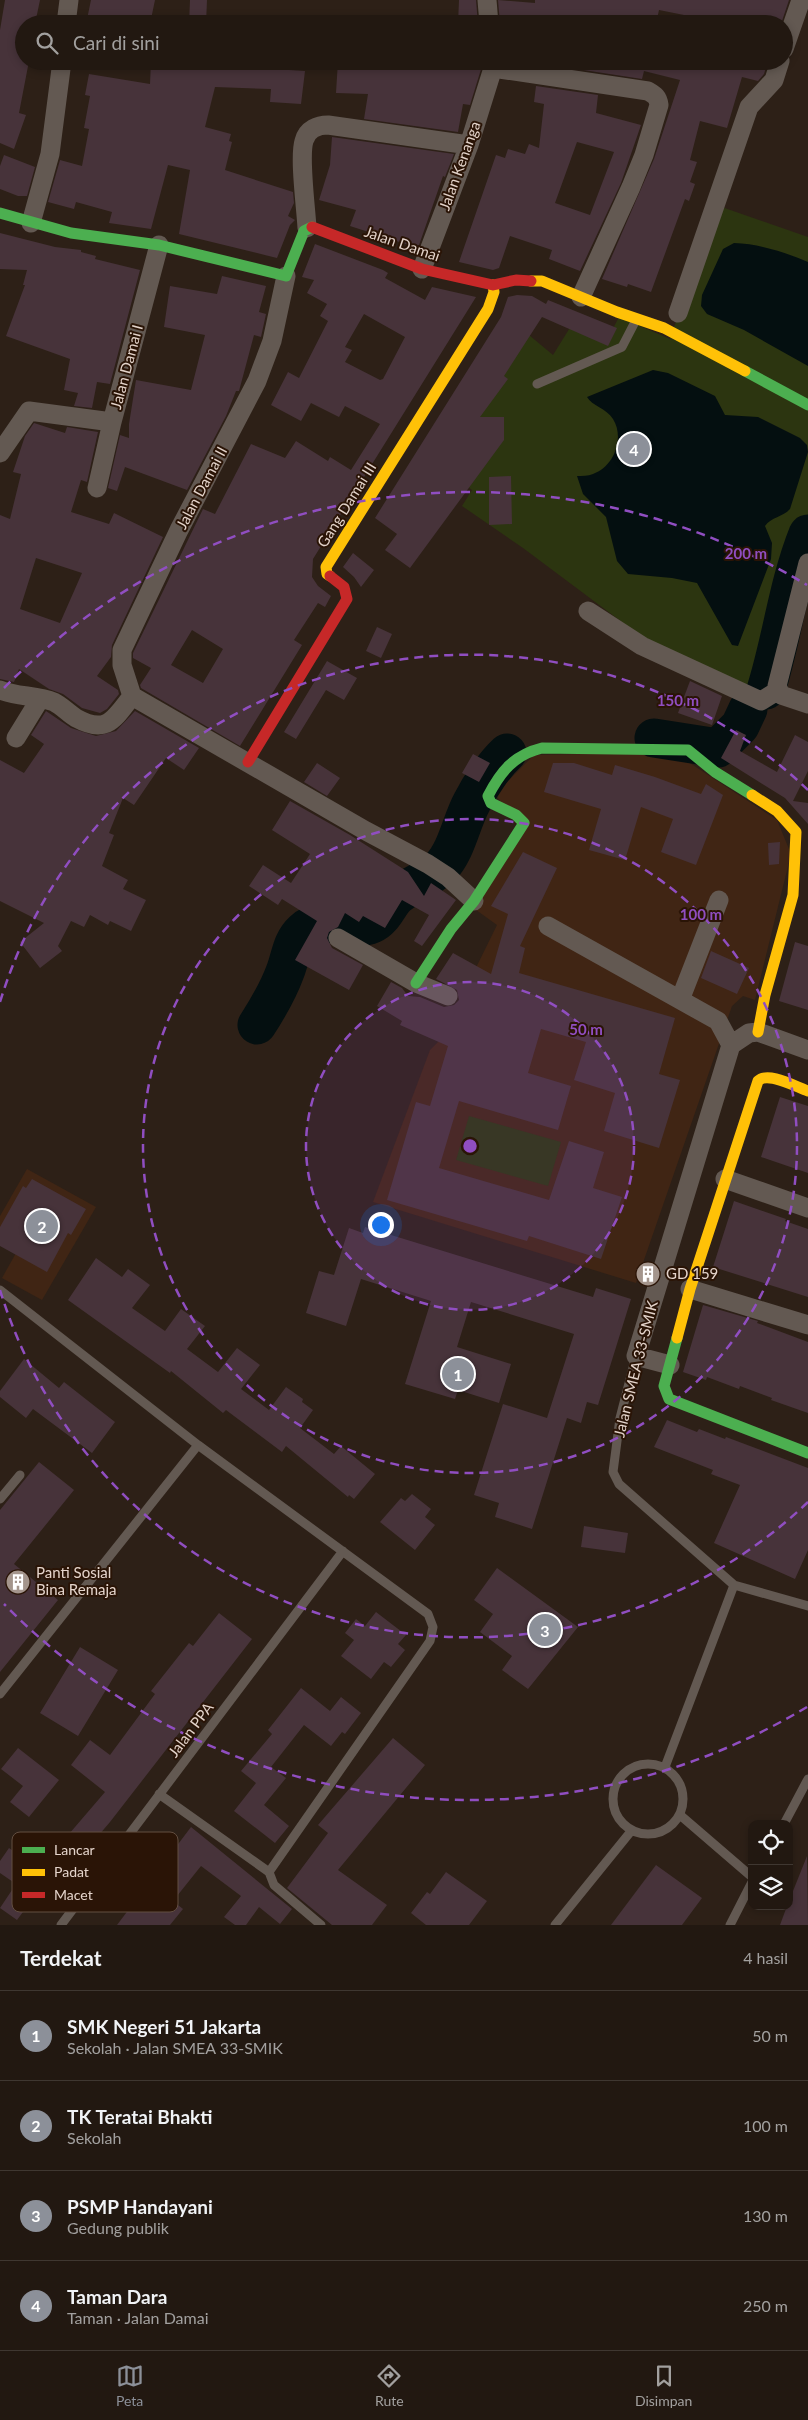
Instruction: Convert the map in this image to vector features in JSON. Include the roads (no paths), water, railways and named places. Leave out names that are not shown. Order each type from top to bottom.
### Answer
[{"type":"street","points":[[67,15],[69,0]]},
{"type":"street","points":[[488,0],[489,15]]},
{"type":"street","points":[[793,23],[801,0]]},
{"type":"street","points":[[31,223],[50,154],[61,70]]},
{"type":"street","name":"Jalan Kenanga","points":[[422,269],[469,145],[492,70]]},
{"type":"street","points":[[523,70],[648,91],[655,95],[658,100],[659,106],[644,155],[581,297]]},
{"type":"street","points":[[678,313],[749,107],[774,80],[777,70]]},
{"type":"street","points":[[0,213],[31,223],[71,232],[159,245],[286,276],[307,228],[302,158],[304,140],[312,129],[320,125],[328,125],[469,145]]},
{"type":"street","name":"Jalan Damai","points":[[307,228],[311,227],[422,269],[493,285],[516,280],[542,281],[616,312],[664,328],[808,405]]},
{"type":"street","name":"Jalan Damai I","points":[[1,449],[29,411],[112,422],[159,245]]},
{"type":"street","name":"Jalan Damai II","points":[[132,696],[122,665],[122,650],[179,530],[257,381],[272,341],[286,276]]},
{"type":"street","name":"Gang Damai III","points":[[248,762],[347,599],[345,588],[327,574],[326,567],[488,309],[494,292],[493,285]]},
{"type":"street","points":[[97,488],[112,422]]},
{"type":"street","points":[[808,563],[777,686],[777,691],[781,695],[808,704]]},
{"type":"street","points":[[588,611],[642,646],[761,701],[777,691]]},
{"type":"street","points":[[0,690],[53,702],[77,718],[94,726],[103,726],[113,721],[132,696],[428,864],[448,877],[474,901]]},
{"type":"street","points":[[16,738],[40,699]]},
{"type":"street","points":[[416,983],[451,929],[474,901],[524,823],[516,815],[491,804],[488,796],[498,776],[514,758],[525,751],[542,748],[688,750],[715,772],[777,812],[796,832],[793,895],[765,995],[758,1032]]},
{"type":"street","points":[[680,1000],[719,900]]},
{"type":"street","points":[[548,926],[718,1021],[731,1045],[749,1032],[758,1032],[808,1050]]},
{"type":"street","points":[[338,938],[416,983],[448,996]]},
{"type":"street","name":"Jalan SMEA 33-SMIK","points":[[636,1356],[731,1045]]},
{"type":"street","points":[[808,1091],[769,1077],[761,1078],[725,1179],[690,1289],[664,1386],[669,1400],[808,1453]]},
{"type":"street","points":[[725,1179],[808,1208]]},
{"type":"street","points":[[690,1289],[808,1325]]},
{"type":"street","points":[[636,1356],[670,1365]]},
{"type":"lane","points":[[537,384],[622,347],[638,318]]},
{"type":"lane","points":[[0,1290],[198,1445],[428,1614],[433,1627],[430,1641],[269,1872]]},
{"type":"lane","name":"Jalan SMEA 33-SMIK","points":[[636,1356],[620,1418],[613,1472],[619,1484],[734,1585]]},
{"type":"lane","points":[[0,1694],[198,1445]]},
{"type":"lane","points":[[0,1499],[20,1475]]},
{"type":"lane","name":"Jalan PPA","points":[[131,1832],[343,1551]]},
{"type":"lane","points":[[665,1768],[734,1585],[808,1606]]},
{"type":"lane","points":[[652,1764],[665,1768],[676,1776],[682,1788],[684,1802],[680,1815],[672,1826],[660,1833],[646,1834],[632,1830],[621,1822],[614,1810],[613,1796],[617,1783],[626,1772],[638,1765],[652,1764]]},
{"type":"lane","points":[[786,1820],[808,1779]]},
{"type":"lane","points":[[159,1794],[269,1872],[274,1885],[321,1925]]},
{"type":"lane","points":[[680,1815],[748,1874]]},
{"type":"lane","points":[[555,1925],[632,1830]]},
{"type":"lane","points":[[730,1925],[748,1890]]},
{"type":"lane","name":"Jalan PPA","points":[[61,1925],[71,1912]]},
{"type":"waterway","points":[[766,690],[795,572],[808,534]]},
{"type":"waterway","points":[[654,738],[718,748],[740,726],[748,709]]},
{"type":"waterway","points":[[257,1025],[279,986],[299,935],[311,926],[319,923],[355,927],[372,924],[380,919],[397,896],[441,867],[455,844],[468,810],[479,789],[507,753]]},
{"type":"place","name":"Taman Dara","points":[[634,449]]},
{"type":"place","name":"TK Teratai Bhakti","points":[[42,1226]]},
{"type":"place","name":"GD 159","points":[[648,1274]]},
{"type":"place","name":"SMK Negeri 51 Jakarta","points":[[458,1374]]},
{"type":"place","name":"Panti Sosial Bina Remaja","points":[[18,1582]]},
{"type":"place","name":"PSMP Handayani","points":[[545,1630]]}]
